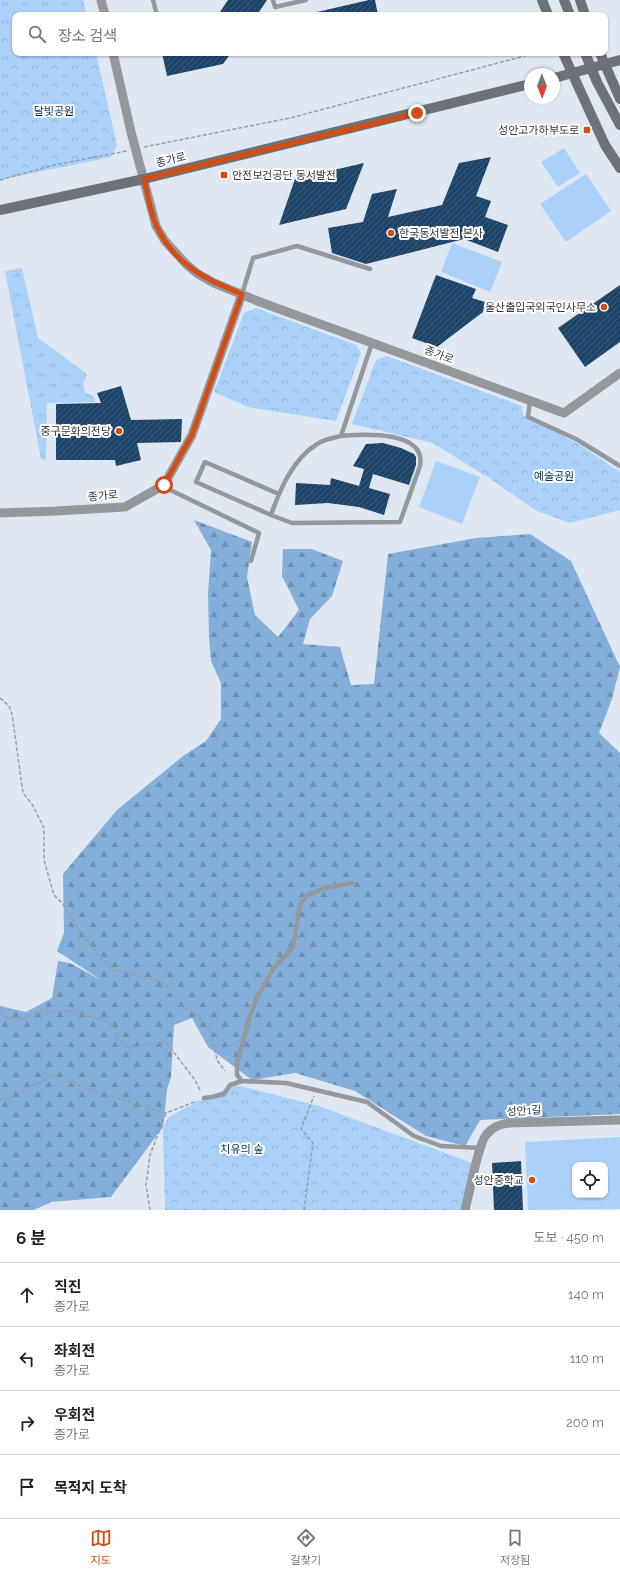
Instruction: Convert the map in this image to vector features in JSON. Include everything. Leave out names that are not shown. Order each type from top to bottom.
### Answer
[{"type":"main road","points":[[542,0],[547,12]]},
{"type":"main road","points":[[564,0],[569,12]]},
{"type":"main road","points":[[580,0],[584,12]]},
{"type":"main road","points":[[564,56],[605,145],[620,168]]},
{"type":"main road","points":[[586,56],[597,82],[620,125]]},
{"type":"main road","points":[[601,56],[620,99]]},
{"type":"main road","points":[[560,76],[620,60]]},
{"type":"main road","name":"종가로","points":[[0,210],[144,179],[524,85]]},
{"type":"street","points":[[101,0],[103,12]]},
{"type":"street","name":"종가로","points":[[114,56],[156,226],[175,254],[198,274],[242,294],[564,413],[620,373]]},
{"type":"street","name":"종가로","points":[[0,513],[56,512],[125,507],[162,486],[171,476],[192,435],[242,294]]},
{"type":"street","name":"성안1길","points":[[466,1210],[485,1136],[494,1127],[500,1124],[620,1120]]},
{"type":"lane","points":[[153,0],[156,12]]},
{"type":"lane","points":[[273,0],[275,7],[306,0]]},
{"type":"lane","points":[[242,294],[253,258],[297,246],[370,269]]},
{"type":"lane","points":[[341,436],[372,343]]},
{"type":"lane","points":[[530,401],[528,417],[576,439],[620,466]]},
{"type":"lane","points":[[271,515],[279,494],[288,477],[309,450],[318,443],[341,436],[385,435],[410,443],[416,448],[422,459],[400,522],[292,523],[271,515],[196,482],[205,462],[279,494]]},
{"type":"lane","points":[[162,486],[259,533],[251,561]]},
{"type":"lane","points":[[242,1081],[237,1074],[237,1063],[250,1016],[256,1000],[273,970],[293,947],[300,905],[306,896],[318,890],[352,883]]},
{"type":"lane","points":[[204,1098],[212,1098],[224,1094],[230,1085],[242,1081],[286,1083],[367,1102],[414,1136],[441,1146],[481,1148]]},
{"type":"path","points":[[0,180],[54,165],[290,118],[525,56]]},
{"type":"path","points":[[0,698],[9,706],[12,714],[23,793],[32,804],[44,828],[44,860],[54,896],[63,904],[101,959],[116,970],[165,984],[177,1002],[204,1022],[212,1035],[217,1060],[225,1071]]},
{"type":"path","points":[[0,1013],[7,1018],[21,1020],[34,1014],[69,1011],[104,1020],[116,1029],[117,1040],[129,1047],[166,1042],[195,1080],[204,1098],[166,1113],[81,1087],[72,1080],[62,1083],[52,1074],[42,1082],[33,1084],[27,1090],[0,1100]]},
{"type":"path","points":[[304,1210],[313,1143],[301,1129],[317,1090]]},
{"type":"path","points":[[150,1210],[146,1185],[150,1155],[166,1113]]},
{"type":"green space","name":"달빛공원","points":[[0,0],[83,0],[86,12],[12,12],[12,56],[97,56],[117,145],[111,157],[0,180]]},
{"type":"green space","points":[[564,148],[580,173],[558,187],[541,162]]},
{"type":"green space","points":[[586,174],[611,211],[566,242],[540,204]]},
{"type":"green space","points":[[452,243],[502,262],[490,292],[441,272]]},
{"type":"green space","points":[[22,268],[38,338],[87,374],[83,384],[85,392],[94,397],[95,402],[47,403],[46,460],[41,459],[5,271]]},
{"type":"green space","points":[[256,308],[356,345],[361,353],[336,421],[248,407],[214,392],[244,313]]},
{"type":"green space","name":"예술공원","points":[[387,356],[522,406],[523,415],[577,443],[620,472],[620,510],[570,523],[537,511],[489,478],[433,443],[352,424],[376,360]]},
{"type":"green space","points":[[436,461],[480,477],[462,524],[419,507]]},
{"type":"green space","points":[[194,520],[252,542],[247,577],[255,615],[278,637],[299,610],[282,576],[283,549],[312,549],[343,561],[332,596],[310,619],[303,644],[340,647],[351,685],[374,684],[388,554],[476,538],[530,534],[571,561],[620,667],[612,699],[599,733],[620,753],[620,1114],[480,1120],[465,1146],[426,1136],[355,1091],[295,1073],[252,1080],[208,1047],[192,1018],[174,1025],[171,1077],[167,1090],[163,1127],[111,1197],[51,1202],[34,1210],[0,1210],[0,1006],[26,1012],[52,998],[58,961],[70,963],[101,980],[57,951],[64,933],[63,874],[117,810],[183,756],[206,741],[221,719],[221,683],[211,661],[209,638],[208,593],[211,550]]},
{"type":"green space","name":"치유의 숲","points":[[236,1085],[319,1106],[475,1164],[465,1210],[165,1210],[163,1127],[169,1117],[200,1100]]},
{"type":"green space","points":[[620,1137],[620,1209],[528,1210],[525,1142]]},
{"type":"building","points":[[228,0],[267,0],[259,12],[220,12]]},
{"type":"building","points":[[369,0],[375,0],[377,12],[317,12]]},
{"type":"building","points":[[163,56],[229,56],[223,64],[167,76]]},
{"type":"building","points":[[491,157],[476,196],[491,201],[485,217],[508,225],[498,252],[464,239],[366,264],[332,253],[328,228],[363,222],[372,194],[397,189],[388,217],[442,205],[459,163]]},
{"type":"building","points":[[364,163],[346,209],[279,225],[295,179]]},
{"type":"building","points":[[436,275],[476,289],[472,298],[485,302],[483,312],[437,347],[412,338]]},
{"type":"building","name":"울산출입국외국인사무소","points":[[620,285],[620,342],[585,367],[558,328]]},
{"type":"building","name":"중구문화의전당","points":[[121,386],[131,420],[182,419],[181,442],[137,443],[141,460],[116,466],[115,460],[56,460],[56,404],[101,403],[97,393]]},
{"type":"building","points":[[383,443],[401,448],[414,454],[416,457],[416,465],[409,485],[373,474],[369,488],[390,494],[384,515],[359,507],[328,503],[295,505],[296,483],[330,485],[331,478],[359,486],[364,469],[353,466],[366,444]]},
{"type":"building","points":[[521,1161],[523,1210],[494,1210],[492,1163]]},
{"type":"place","name":"성안고가하부도로","points":[[587,130]]},
{"type":"place","name":"안전보건공단 동서발전","points":[[224,175]]},
{"type":"place","name":"한국동서발전 본사","points":[[391,233]]},
{"type":"place","name":"울산출입국외국인사무소","points":[[604,307]]},
{"type":"place","name":"중구문화의전당","points":[[119,431]]},
{"type":"place","name":"성안중학교","points":[[532,1180]]},
{"type":"route","points":[[164,485],[171,476],[192,435],[242,294],[198,274],[175,254],[156,226],[144,179],[417,113]]}]
